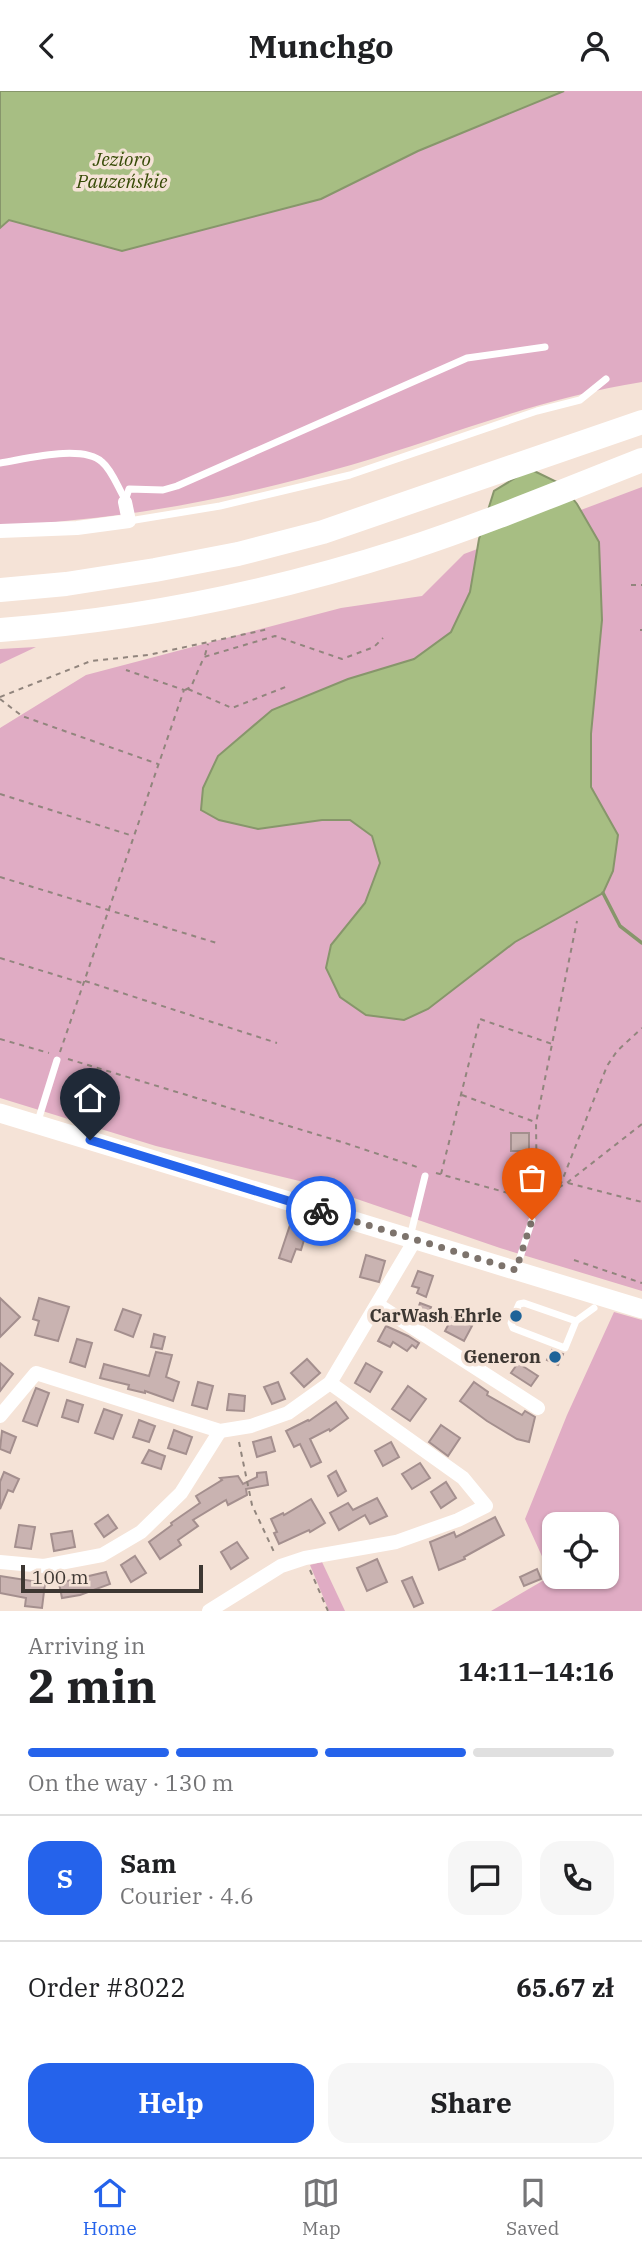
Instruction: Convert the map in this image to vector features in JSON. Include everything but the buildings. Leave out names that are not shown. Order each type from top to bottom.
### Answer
[{"type":"highway","points":[[0,590],[155,571],[238,554],[323,532],[632,425]]},
{"type":"highway","points":[[0,630],[66,625],[250,593],[407,549],[634,463]]},
{"type":"main road","points":[[0,1113],[642,1309]]},
{"type":"street","points":[[0,531],[64,529],[129,521],[125,501]]},
{"type":"street","points":[[0,1416],[36,1373],[220,1431],[251,1426],[288,1413],[330,1383],[378,1305],[413,1239]]},
{"type":"street","points":[[378,1305],[538,1408]]},
{"type":"street","points":[[209,1611],[281,1566],[305,1558],[396,1542],[458,1520],[486,1506],[463,1478],[330,1383]]},
{"type":"street","points":[[0,1562],[44,1566],[102,1555],[141,1532],[181,1493],[220,1431]]},
{"type":"lane","points":[[125,501],[129,489],[163,490],[177,486],[467,358],[545,347]]},
{"type":"lane","points":[[129,521],[220,506],[350,475],[537,411],[580,400],[606,379]]},
{"type":"lane","points":[[0,463],[79,452],[92,455],[104,463],[125,501]]},
{"type":"lane","points":[[37,1124],[58,1058]]},
{"type":"lane","points":[[413,1239],[426,1173]]},
{"type":"lane","points":[[516,1270],[532,1220]]},
{"type":"lane","points":[[576,1321],[524,1303],[519,1304],[511,1323],[513,1328],[565,1348],[576,1321],[594,1308]]},
{"type":"path","points":[[631,585],[642,585]]},
{"type":"path","points":[[159,764],[22,716],[0,698],[91,661],[148,655],[269,629]]},
{"type":"path","points":[[205,656],[275,636],[342,659],[374,647],[383,638]]},
{"type":"path","points":[[58,1058],[186,689],[191,687],[205,656],[208,642]]},
{"type":"path","points":[[126,670],[186,689],[232,708],[288,686]]},
{"type":"path","points":[[0,794],[134,837]]},
{"type":"path","points":[[0,877],[220,944]]},
{"type":"path","points":[[537,1202],[536,1123],[577,921]]},
{"type":"path","points":[[0,958],[277,1043]]},
{"type":"path","points":[[441,1175],[480,1019],[552,1044]]},
{"type":"path","points":[[560,1187],[607,1066],[617,1051],[642,1028]]},
{"type":"path","points":[[0,1038],[58,1058],[345,1143],[426,1173]]},
{"type":"path","points":[[461,1094],[536,1123]]},
{"type":"path","points":[[434,1173],[537,1202],[567,1183],[642,1124]]},
{"type":"path","points":[[567,1183],[642,1202]]},
{"type":"path","points":[[574,1260],[642,1283]]},
{"type":"path","points":[[237,1429],[252,1505],[281,1566]]},
{"type":"path","points":[[305,1558],[328,1611]]},
{"type":"shaded area","points":[[564,91],[642,91],[642,382],[567,398],[351,465],[249,491],[143,512],[0,526],[0,228],[9,220],[122,251],[321,199],[418,151]]},
{"type":"shaded area","points":[[642,487],[642,1291],[500,1248],[316,1185],[156,1146],[0,1098],[0,728],[86,675],[341,608],[422,596],[464,554]]},
{"type":"shaded area","points":[[36,647],[0,664],[0,649]]},
{"type":"shaded area","points":[[614,1312],[642,1320],[642,1611],[491,1611],[542,1581],[542,1589],[619,1589],[619,1512],[542,1512],[542,1556],[525,1519],[567,1415]]},
{"type":"shaded area","points":[[322,1562],[345,1611],[329,1611],[310,1565]]},
{"type":"water","name":"Jezioro Pauzeńskie","points":[[0,91],[564,91],[418,151],[321,199],[122,251],[9,220],[0,228]]},
{"type":"water","points":[[530,469],[561,484],[577,504],[599,542],[602,620],[591,734],[591,787],[618,835],[613,871],[603,893],[515,942],[428,1009],[404,1020],[366,1015],[340,997],[326,968],[331,945],[365,903],[380,863],[372,836],[350,820],[322,820],[258,829],[219,820],[201,810],[203,788],[218,756],[272,710],[348,679],[414,659],[451,632],[470,592],[479,539],[494,491]]},
{"type":"waterway","points":[[603,893],[620,926],[642,943]]},
{"type":"way so far","points":[[321,1211],[516,1270],[532,1220]]},
{"type":"place","name":"CarWash Ehrle","points":[[516,1316]]},
{"type":"place","name":"Generon","points":[[555,1357]]},
{"type":"route","points":[[90,1140],[321,1211]]}]
